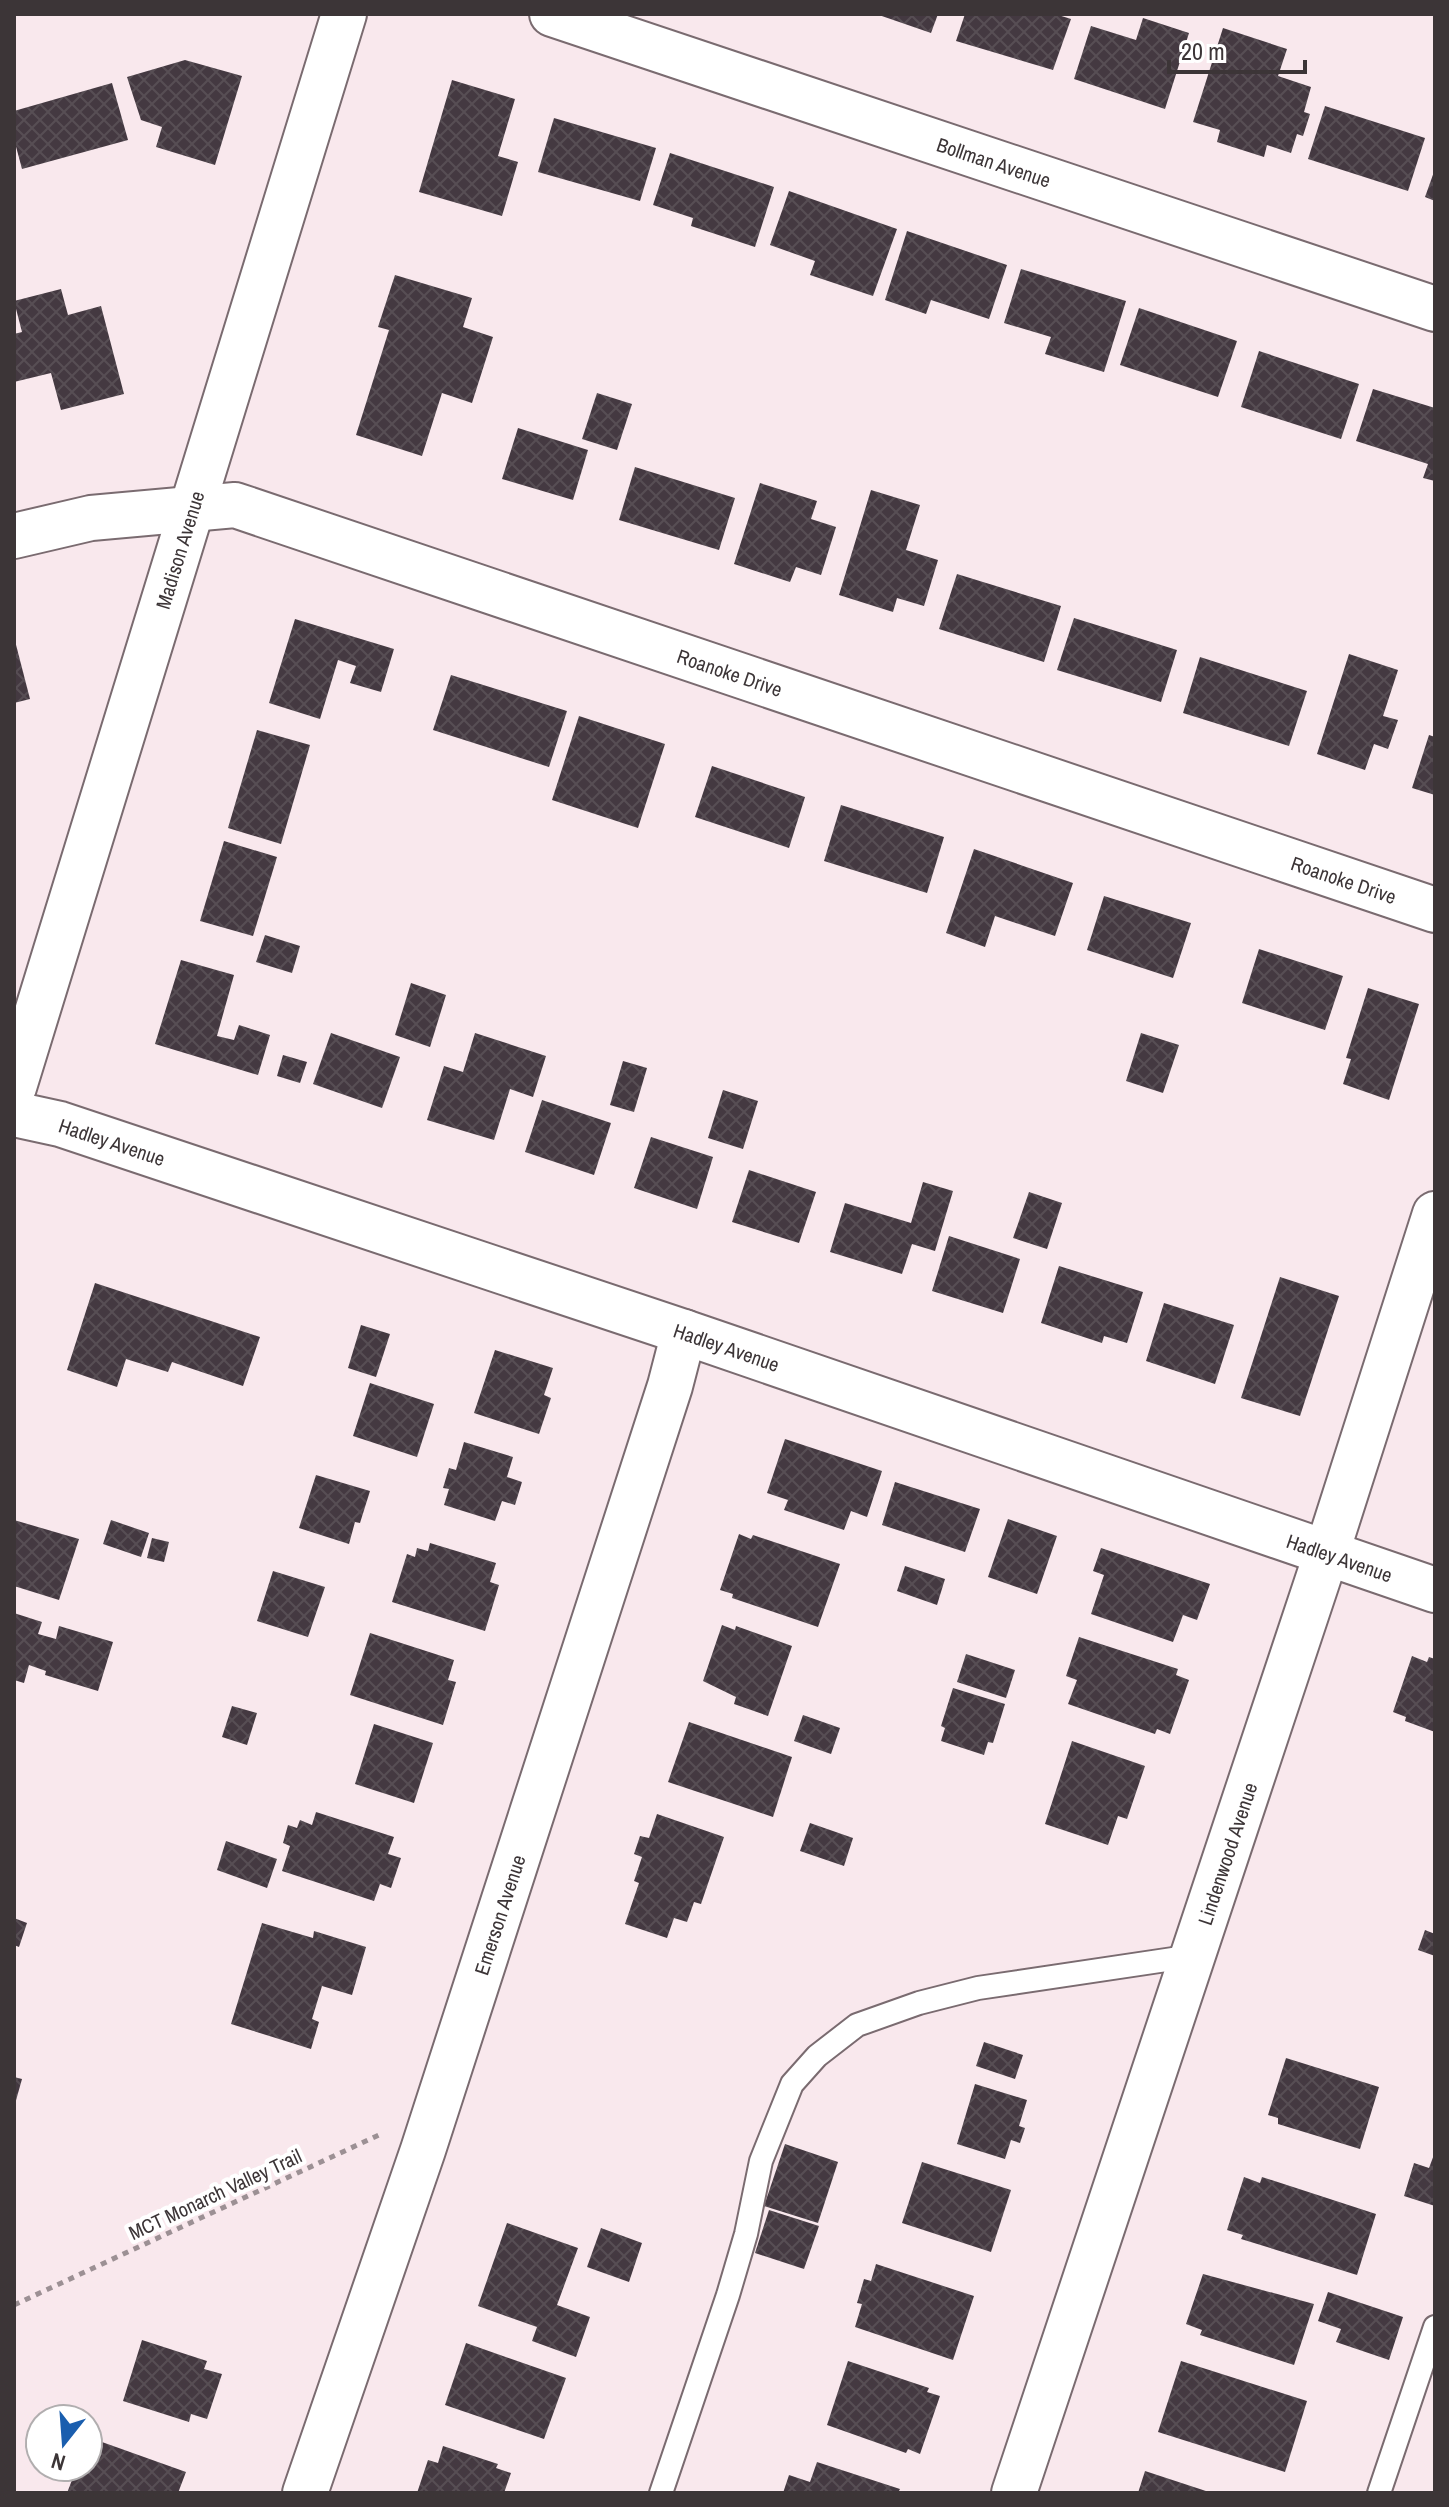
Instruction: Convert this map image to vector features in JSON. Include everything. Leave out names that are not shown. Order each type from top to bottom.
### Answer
[{"type":"street","name":"Madison Avenue","points":[[14,1087],[344,14]]},
{"type":"street","name":"Bollman Avenue","points":[[552,14],[1435,309]]},
{"type":"street","name":"Roanoke Drive","points":[[14,536],[91,518],[235,505],[1435,910]]},
{"type":"street","name":"Hadley Avenue","points":[[14,1114],[60,1124],[684,1332],[1435,1590]]},
{"type":"street","name":"Lindenwood Avenue","points":[[1014,2493],[1326,1555],[1435,1214]]},
{"type":"street","name":"Emerson Avenue","points":[[305,2493],[431,2123],[670,1386],[684,1332]]},
{"type":"lane","points":[[661,2493],[728,2295],[746,2234],[761,2161],[792,2084],[817,2056],[857,2025],[919,2003],[978,1988],[1193,1956]]},
{"type":"lane","points":[[1379,2493],[1435,2327]]},
{"type":"path","name":"MCT Monarch Valley Trail","points":[[14,2305],[404,2123],[431,2123]]},
{"type":"building","points":[[876,14],[938,14],[931,33]]},
{"type":"building","points":[[965,14],[1055,14],[1071,19],[1053,70],[956,41]]},
{"type":"building","points":[[1143,18],[1189,33],[1165,109],[1074,79],[1091,26],[1136,40]]},
{"type":"building","points":[[1223,28],[1287,49],[1278,76],[1311,87],[1304,112],[1310,114],[1303,136],[1297,134],[1291,153],[1267,145],[1264,157],[1217,142],[1220,130],[1193,122]]},
{"type":"building","points":[[185,60],[242,76],[215,165],[156,147],[162,127],[141,120],[127,77]]},
{"type":"building","points":[[452,80],[515,99],[498,156],[518,162],[502,216],[419,192]]},
{"type":"building","points":[[112,83],[128,140],[22,169],[14,139],[14,111]]},
{"type":"building","points":[[1325,106],[1425,138],[1408,191],[1308,159]]},
{"type":"building","points":[[554,118],[656,148],[640,201],[538,172]]},
{"type":"building","points":[[670,153],[774,187],[755,247],[691,226],[693,218],[653,205]]},
{"type":"building","points":[[1435,169],[1435,201],[1425,197]]},
{"type":"building","points":[[789,191],[897,229],[873,296],[810,275],[815,261],[770,245]]},
{"type":"building","points":[[907,231],[1007,265],[989,319],[931,300],[926,314],[885,300]]},
{"type":"building","points":[[1021,269],[1126,301],[1104,372],[1045,354],[1051,337],[1004,323]]},
{"type":"building","points":[[395,275],[472,298],[463,327],[493,337],[472,403],[442,393],[422,456],[356,435],[389,330],[378,327]]},
{"type":"building","points":[[61,289],[68,315],[101,306],[124,394],[61,410],[51,373],[14,382],[14,334],[22,332],[14,301]]},
{"type":"building","points":[[1139,308],[1237,341],[1218,397],[1120,365]]},
{"type":"building","points":[[1259,351],[1359,384],[1341,439],[1241,407]]},
{"type":"building","points":[[1373,389],[1435,408],[1435,481],[1423,478],[1428,464],[1356,441]]},
{"type":"building","points":[[597,393],[632,404],[617,450],[582,439]]},
{"type":"building","points":[[518,428],[588,450],[573,500],[502,479]]},
{"type":"building","points":[[635,467],[735,498],[719,550],[619,520]]},
{"type":"building","points":[[760,483],[817,501],[811,519],[836,527],[821,575],[796,567],[790,582],[734,564]]},
{"type":"building","points":[[871,490],[920,505],[906,550],[938,560],[924,606],[897,598],[893,612],[839,595]]},
{"type":"building","points":[[957,574],[1061,606],[1044,662],[939,629]]},
{"type":"building","points":[[1074,618],[1177,650],[1161,702],[1057,670]]},
{"type":"building","points":[[295,619],[394,649],[381,692],[350,683],[356,666],[338,660],[320,719],[269,703]]},
{"type":"building","points":[[14,637],[30,699],[14,703]]},
{"type":"building","points":[[1349,654],[1398,670],[1383,716],[1398,720],[1388,749],[1374,744],[1365,770],[1317,754]]},
{"type":"building","points":[[1200,657],[1307,691],[1289,746],[1183,713]]},
{"type":"building","points":[[451,675],[567,711],[549,767],[433,730]]},
{"type":"building","points":[[579,716],[665,744],[638,828],[552,800]]},
{"type":"building","points":[[257,730],[310,745],[281,844],[228,828]]},
{"type":"building","points":[[1429,735],[1435,737],[1435,795],[1412,788]]},
{"type":"building","points":[[712,766],[805,797],[789,848],[695,817]]},
{"type":"building","points":[[841,805],[944,837],[927,893],[824,861]]},
{"type":"building","points":[[224,841],[277,857],[253,936],[200,921]]},
{"type":"building","points":[[974,849],[1073,883],[1055,936],[995,916],[985,947],[946,933]]},
{"type":"building","points":[[1104,896],[1191,923],[1173,978],[1087,950]]},
{"type":"building","points":[[265,935],[300,946],[292,973],[256,962]]},
{"type":"building","points":[[1259,949],[1343,976],[1325,1030],[1242,1003]]},
{"type":"building","points":[[181,960],[234,975],[217,1036],[234,1040],[239,1025],[270,1035],[258,1075],[155,1044]]},
{"type":"building","points":[[411,983],[446,995],[430,1047],[395,1035]]},
{"type":"building","points":[[1368,988],[1419,1004],[1389,1100],[1343,1084],[1351,1059],[1346,1058]]},
{"type":"building","points":[[331,1033],[400,1057],[382,1108],[313,1084]]},
{"type":"building","points":[[475,1033],[546,1056],[533,1097],[510,1089],[494,1140],[427,1120],[444,1066],[463,1072]]},
{"type":"building","points":[[1141,1033],[1179,1045],[1163,1093],[1126,1081]]},
{"type":"building","points":[[283,1055],[307,1062],[300,1083],[277,1076]]},
{"type":"building","points":[[623,1061],[647,1068],[634,1112],[610,1105]]},
{"type":"building","points":[[723,1090],[758,1101],[743,1149],[708,1138]]},
{"type":"building","points":[[542,1100],[611,1123],[594,1175],[525,1152]]},
{"type":"building","points":[[651,1137],[713,1157],[697,1209],[634,1188]]},
{"type":"building","points":[[749,1170],[816,1192],[799,1243],[732,1222]]},
{"type":"building","points":[[923,1182],[953,1191],[935,1251],[912,1244],[902,1274],[830,1252],[845,1203],[911,1223]]},
{"type":"building","points":[[1029,1192],[1062,1203],[1047,1249],[1013,1238]]},
{"type":"building","points":[[949,1236],[1020,1259],[1003,1313],[932,1291]]},
{"type":"building","points":[[1059,1266],[1143,1292],[1127,1343],[1104,1336],[1102,1343],[1041,1323]]},
{"type":"building","points":[[1280,1277],[1339,1296],[1300,1416],[1241,1398]]},
{"type":"building","points":[[95,1283],[260,1337],[243,1386],[172,1362],[168,1372],[126,1359],[117,1387],[67,1370]]},
{"type":"building","points":[[1164,1303],[1234,1325],[1215,1384],[1146,1361]]},
{"type":"building","points":[[361,1325],[390,1334],[376,1377],[348,1368]]},
{"type":"building","points":[[495,1350],[553,1368],[544,1395],[551,1398],[539,1434],[474,1413]]},
{"type":"building","points":[[370,1383],[434,1404],[417,1457],[353,1436]]},
{"type":"building","points":[[785,1439],[882,1471],[867,1517],[851,1511],[844,1530],[784,1510],[788,1500],[767,1493]]},
{"type":"building","points":[[464,1442],[513,1457],[507,1477],[522,1482],[515,1505],[502,1501],[495,1521],[444,1505],[449,1489],[443,1488],[449,1468],[456,1470]]},
{"type":"building","points":[[316,1475],[370,1491],[360,1523],[355,1522],[349,1544],[299,1528]]},
{"type":"building","points":[[895,1482],[980,1509],[965,1552],[882,1525]]},
{"type":"building","points":[[1008,1519],[1057,1536],[1037,1594],[988,1577]]},
{"type":"building","points":[[14,1520],[79,1539],[59,1600],[14,1586]]},
{"type":"building","points":[[111,1520],[149,1533],[141,1557],[103,1544]]},
{"type":"building","points":[[739,1534],[751,1539],[753,1535],[840,1564],[818,1627],[732,1598],[733,1594],[720,1590]]},
{"type":"building","points":[[152,1538],[169,1542],[164,1562],[147,1558]]},
{"type":"building","points":[[430,1543],[496,1563],[490,1582],[499,1585],[485,1631],[392,1602],[407,1554],[415,1557],[417,1548],[428,1551]]},
{"type":"building","points":[[1101,1548],[1210,1584],[1197,1620],[1183,1615],[1173,1642],[1091,1614],[1104,1575],[1093,1571]]},
{"type":"building","points":[[905,1566],[945,1579],[937,1605],[897,1591]]},
{"type":"building","points":[[273,1571],[325,1587],[308,1637],[257,1621]]},
{"type":"building","points":[[14,1613],[42,1622],[38,1634],[56,1639],[59,1626],[113,1642],[98,1691],[45,1675],[46,1671],[29,1665],[24,1683],[14,1680]]},
{"type":"building","points":[[722,1625],[735,1630],[736,1626],[792,1646],[768,1716],[734,1704],[736,1697],[703,1681]]},
{"type":"building","points":[[370,1633],[454,1660],[448,1680],[456,1682],[443,1725],[350,1695]]},
{"type":"building","points":[[1079,1637],[1178,1669],[1176,1675],[1189,1680],[1170,1734],[1157,1729],[1155,1734],[1068,1704],[1077,1680],[1066,1676]]},
{"type":"building","points":[[966,1654],[1015,1670],[1006,1698],[957,1682]]},
{"type":"building","points":[[1412,1656],[1427,1662],[1429,1657],[1435,1659],[1435,1732],[1405,1721],[1406,1717],[1393,1712]]},
{"type":"building","points":[[953,1688],[1005,1704],[993,1743],[988,1742],[984,1755],[941,1741],[945,1728],[941,1726]]},
{"type":"building","points":[[232,1706],[257,1713],[247,1745],[222,1737]]},
{"type":"building","points":[[803,1715],[840,1728],[831,1754],[794,1741]]},
{"type":"building","points":[[689,1722],[792,1757],[773,1817],[668,1782]]},
{"type":"building","points":[[374,1724],[433,1743],[414,1803],[355,1784]]},
{"type":"building","points":[[1072,1741],[1145,1766],[1127,1819],[1118,1816],[1108,1845],[1045,1824]]},
{"type":"building","points":[[316,1812],[394,1837],[388,1854],[401,1858],[391,1888],[380,1884],[374,1901],[282,1871],[290,1846],[283,1843],[288,1825],[297,1828],[300,1820],[312,1825]]},
{"type":"building","points":[[657,1814],[724,1837],[701,1904],[694,1902],[687,1922],[674,1918],[667,1938],[625,1924],[639,1883],[634,1881],[642,1857],[634,1854],[640,1836],[649,1838]]},
{"type":"building","points":[[810,1823],[853,1838],[844,1866],[800,1851]]},
{"type":"building","points":[[226,1841],[277,1859],[267,1888],[217,1870]]},
{"type":"building","points":[[14,1918],[27,1923],[19,1947],[14,1945]]},
{"type":"building","points":[[262,1923],[313,1938],[314,1931],[366,1947],[352,1995],[322,1986],[312,2019],[319,2022],[311,2049],[231,2024]]},
{"type":"building","points":[[1425,1930],[1435,1934],[1435,1956],[1418,1950]]},
{"type":"building","points":[[984,2042],[1023,2055],[1015,2079],[976,2066]]},
{"type":"building","points":[[1286,2058],[1379,2087],[1360,2149],[1278,2124],[1278,2118],[1268,2115]]},
{"type":"building","points":[[14,2077],[22,2079],[15,2104],[14,2104]]},
{"type":"building","points":[[975,2084],[1027,2100],[1019,2126],[1025,2128],[1020,2143],[1011,2140],[1005,2159],[957,2144]]},
{"type":"building","points":[[785,2144],[838,2162],[818,2223],[764,2206]]},
{"type":"building","points":[[1435,2152],[1435,2206],[1404,2196],[1414,2163],[1429,2168]]},
{"type":"building","points":[[922,2162],[1011,2190],[991,2252],[902,2223]]},
{"type":"building","points":[[1244,2177],[1260,2183],[1262,2177],[1376,2214],[1357,2275],[1241,2239],[1243,2235],[1227,2230]]},
{"type":"building","points":[[769,2210],[819,2226],[804,2269],[755,2253]]},
{"type":"building","points":[[507,2223],[578,2248],[557,2305],[590,2317],[576,2357],[532,2341],[537,2327],[478,2306]]},
{"type":"building","points":[[601,2228],[642,2243],[629,2282],[587,2267]]},
{"type":"building","points":[[876,2264],[974,2296],[953,2360],[855,2327],[862,2304],[857,2303],[864,2279],[871,2281]]},
{"type":"building","points":[[1203,2274],[1314,2304],[1294,2365],[1200,2335],[1202,2330],[1186,2324]]},
{"type":"building","points":[[1328,2292],[1403,2317],[1389,2360],[1336,2342],[1341,2329],[1318,2321]]},
{"type":"building","points":[[142,2340],[207,2361],[204,2369],[222,2374],[207,2419],[191,2414],[189,2422],[123,2401]]},
{"type":"building","points":[[466,2343],[566,2378],[544,2439],[445,2405]]},
{"type":"building","points":[[848,2361],[929,2388],[927,2392],[940,2396],[920,2454],[908,2449],[906,2453],[827,2425]]},
{"type":"building","points":[[1181,2361],[1307,2401],[1285,2472],[1158,2432]]},
{"type":"building","points":[[104,2443],[186,2472],[178,2493],[67,2493],[71,2483],[104,2483]]},
{"type":"building","points":[[443,2446],[498,2464],[496,2468],[511,2473],[504,2493],[417,2493],[428,2460],[438,2463]]},
{"type":"building","points":[[817,2462],[900,2489],[898,2493],[783,2493],[789,2475],[810,2482]]},
{"type":"building","points":[[1145,2471],[1209,2492],[1209,2493],[1138,2493]]}]
